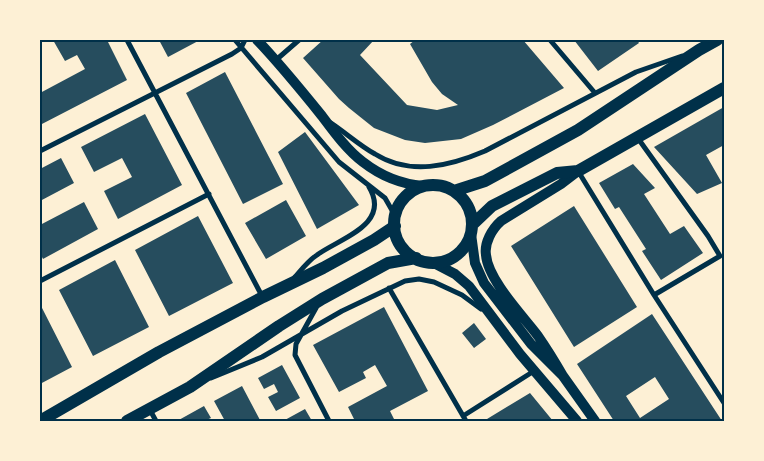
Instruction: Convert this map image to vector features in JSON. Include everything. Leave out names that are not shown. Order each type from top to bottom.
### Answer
[{"type":"main road","points":[[257,40],[276,60],[338,137],[362,161],[400,183],[422,186],[435,185],[454,191],[466,202],[471,217],[474,263],[484,283],[531,344],[563,376]]},
{"type":"main road","points":[[454,191],[485,181],[578,130],[717,40]]},
{"type":"main road","points":[[595,421],[563,376],[545,346],[493,277],[487,260],[486,246],[494,228],[501,221],[561,184],[578,171],[724,88]]},
{"type":"main road","points":[[432,262],[445,260],[456,255],[465,246],[471,229],[492,206],[557,174],[578,171]]},
{"type":"main road","points":[[422,186],[407,195],[401,202],[395,223],[401,245],[416,258],[432,262],[462,279],[479,297],[534,371],[577,421]]},
{"type":"main road","points":[[40,421],[159,352],[374,240],[395,223]]},
{"type":"main road","points":[[127,421],[153,415],[190,387],[322,299],[388,263],[416,258]]},
{"type":"street","points":[[127,40],[263,297]]},
{"type":"street","points":[[235,40],[339,162],[385,198],[393,212],[395,223]]},
{"type":"street","points":[[40,151],[242,48],[245,40]]},
{"type":"street","points":[[276,60],[298,40]]},
{"type":"street","points":[[550,40],[595,93]]},
{"type":"street","points":[[322,117],[367,149],[390,162],[406,166],[434,166],[463,161],[636,72],[699,50]]},
{"type":"street","points":[[637,137],[708,236],[720,256],[654,295]]},
{"type":"street","points":[[578,171],[654,295],[724,403]]},
{"type":"street","points":[[284,288],[316,255],[359,230],[370,219],[374,201],[366,183]]},
{"type":"street","points":[[40,282],[209,194]]},
{"type":"street","points":[[190,387],[262,357],[342,311],[410,280],[419,279],[434,282],[466,297],[497,323]]},
{"type":"street","points":[[390,288],[465,418],[534,371]]},
{"type":"street","points":[[322,299],[296,344],[295,355],[329,421]]},
{"type":"building","points":[[53,40],[107,40],[127,80],[40,125],[40,93],[85,69],[77,55],[65,61]]},
{"type":"building","points":[[159,40],[200,40],[168,57]]},
{"type":"building","points":[[323,40],[374,40],[360,55],[407,105],[437,110],[458,105],[442,94],[432,82],[410,44],[415,40],[523,40],[564,88],[493,125],[461,139],[425,143],[405,140],[374,128],[349,108],[303,58]]},
{"type":"building","points":[[574,40],[637,40],[639,43],[598,71]]},
{"type":"building","points":[[225,72],[283,184],[243,204],[186,93]]},
{"type":"building","points":[[724,107],[724,145],[706,155],[722,183],[697,194],[654,147]]},
{"type":"building","points":[[145,114],[182,185],[118,219],[104,191],[132,177],[122,158],[94,172],[81,147]]},
{"type":"building","points":[[305,132],[359,205],[317,229],[278,152]]},
{"type":"building","points":[[61,158],[74,183],[40,201],[40,169]]},
{"type":"building","points":[[633,164],[655,188],[644,194],[670,234],[684,226],[703,253],[661,280],[642,251],[646,249],[619,207],[615,209],[599,183]]},
{"type":"building","points":[[286,200],[306,236],[266,259],[245,223]]},
{"type":"building","points":[[84,202],[98,229],[43,259],[40,253],[40,225]]},
{"type":"building","points":[[574,206],[637,307],[574,347],[511,246]]},
{"type":"building","points":[[198,216],[233,283],[169,316],[135,250]]},
{"type":"building","points":[[115,260],[149,327],[93,356],[59,290]]},
{"type":"building","points":[[40,304],[72,367],[40,384]]},
{"type":"building","points":[[384,307],[428,391],[390,411],[395,421],[355,421],[348,407],[387,386],[375,365],[363,372],[366,378],[339,392],[313,345]]},
{"type":"building","points":[[652,314],[722,421],[614,421],[577,364]],"holes":[[[655,377],[669,399],[640,418],[626,396]]]},
{"type":"building","points":[[474,323],[486,339],[474,348],[462,333]]},
{"type":"building","points":[[282,365],[300,398],[276,411],[268,397],[278,392],[274,384],[264,389],[258,378]]},
{"type":"building","points":[[242,386],[260,420],[225,421],[214,401]]},
{"type":"building","points":[[530,393],[553,421],[488,421],[487,419]]},
{"type":"building","points":[[204,406],[211,418],[204,421],[177,421]]},
{"type":"building","points":[[305,409],[312,421],[283,421]]}]
